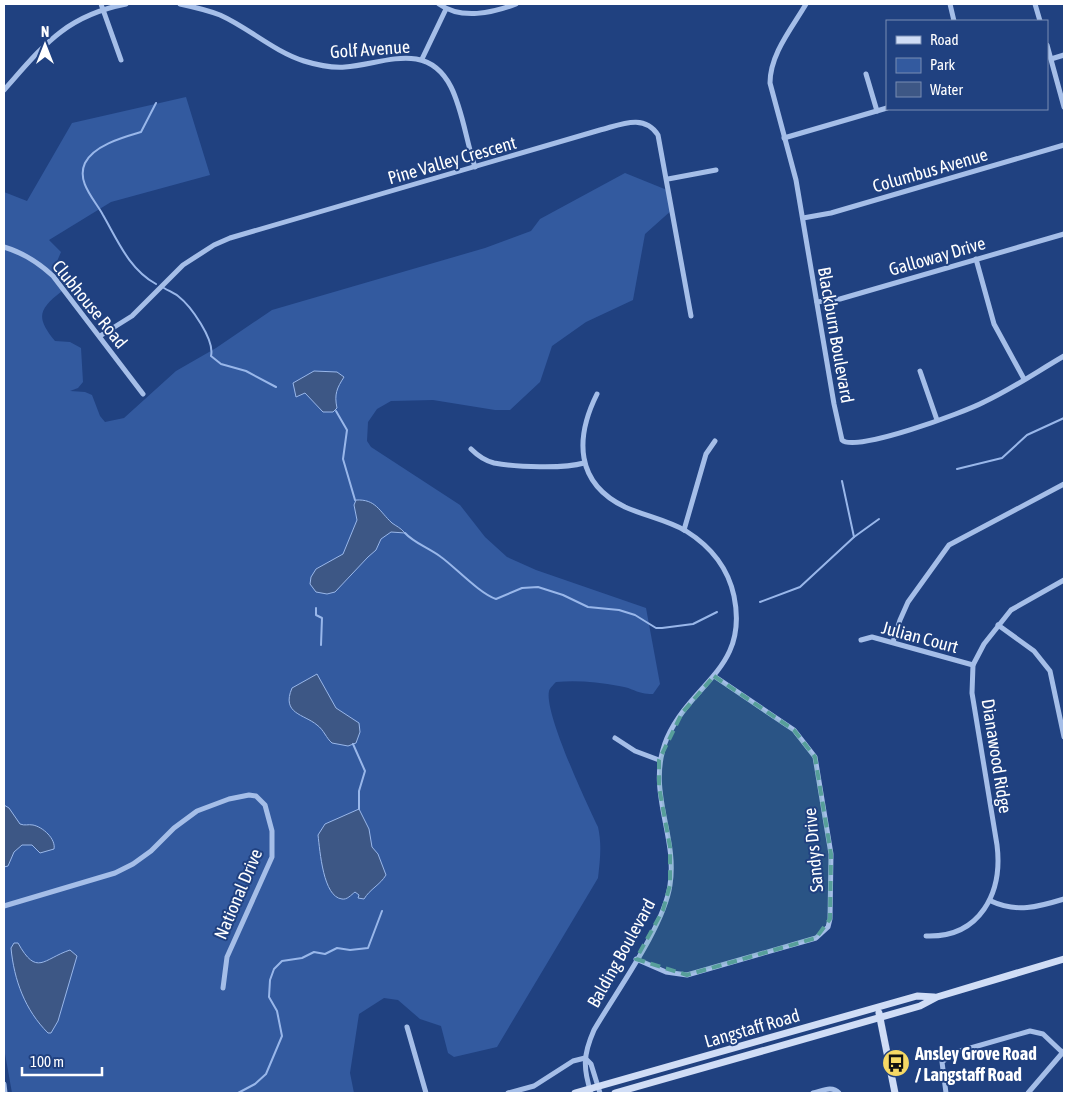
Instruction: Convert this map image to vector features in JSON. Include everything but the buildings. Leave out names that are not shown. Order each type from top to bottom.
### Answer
[{"type":"main road","name":"Langstaff Road","points":[[614,1093],[920,1006],[937,998],[1064,959]]},
{"type":"main road","name":"Langstaff Road","points":[[575,1093],[594,1091],[917,996],[937,998]]},
{"type":"main road","points":[[878,1007],[896,1093]]},
{"type":"street","points":[[4,90],[54,35],[102,6],[126,4]]},
{"type":"street","name":"Golf Avenue","points":[[180,4],[203,6],[234,22],[283,52],[317,65],[345,67],[397,57],[422,60],[441,73],[450,85],[475,167]]},
{"type":"street","points":[[439,4],[446,9],[475,14],[516,4]]},
{"type":"street","name":"Blackburn Boulevard","points":[[806,4],[775,57],[770,71],[770,89],[794,169],[838,428],[843,442],[853,444],[872,442],[984,403],[1064,356]]},
{"type":"street","points":[[950,4],[954,20]]},
{"type":"street","points":[[1035,4],[1040,20]]},
{"type":"street","points":[[102,6],[121,60]]},
{"type":"street","points":[[422,60],[446,9]]},
{"type":"street","points":[[1048,49],[1064,107]]},
{"type":"street","points":[[1051,59],[1064,55]]},
{"type":"street","points":[[866,74],[877,111]]},
{"type":"street","points":[[784,138],[886,108]]},
{"type":"street","name":"Pine Valley Crescent","points":[[100,336],[132,316],[170,276],[214,245],[245,233],[600,130],[640,122],[651,126],[658,135],[668,179],[691,316]]},
{"type":"street","name":"Columbus Avenue","points":[[802,218],[831,213],[1064,145]]},
{"type":"street","points":[[668,179],[716,170]]},
{"type":"street","name":"Galloway Drive","points":[[817,302],[840,299],[1064,234]]},
{"type":"street","name":"Clubhouse Road","points":[[4,247],[25,254],[39,263],[64,288],[143,394]]},
{"type":"street","points":[[976,259],[994,324],[1024,379]]},
{"type":"street","points":[[920,371],[937,420]]},
{"type":"street","points":[[471,449],[493,463],[565,467],[584,463],[583,427],[597,394]]},
{"type":"street","points":[[684,530],[706,454],[714,441]]},
{"type":"street","name":"Balding Boulevard","points":[[584,463],[601,490],[616,502],[684,530],[704,544],[727,572],[734,597],[737,619],[731,653],[682,713],[667,739],[659,760],[659,787],[670,847],[670,885],[663,910],[594,1030],[585,1058]]},
{"type":"street","points":[[894,642],[900,620],[908,602],[949,545],[1064,484]]},
{"type":"street","name":"Dianawood Ridge","points":[[926,936],[937,936],[964,927],[984,910],[991,901],[1000,870],[972,693],[973,665],[984,644],[998,625],[1016,606],[1064,580]]},
{"type":"street","points":[[998,625],[1042,658],[1050,671],[1064,738]]},
{"type":"street","name":"Julian Court","points":[[861,640],[872,637],[973,665]]},
{"type":"street","name":"Sandys Drive","points":[[636,959],[669,973],[694,973],[816,938],[828,927],[830,919],[831,854],[815,757],[794,730],[714,676]]},
{"type":"street","points":[[615,738],[636,751],[659,760]]},
{"type":"street","name":"National Drive","points":[[4,906],[114,874],[133,864],[151,851],[174,828],[197,811],[229,799],[249,795],[256,796],[264,805],[272,831],[272,857],[227,957],[223,988]]},
{"type":"street","points":[[991,901],[1006,907],[1027,908],[1064,900]]},
{"type":"street","points":[[407,1028],[426,1093]]},
{"type":"street","points":[[946,1093],[942,1062],[953,1053],[1030,1031],[1043,1034],[1063,1052],[1028,1093]]},
{"type":"street","points":[[508,1093],[534,1086],[573,1061],[585,1058],[591,1064],[594,1091]]},
{"type":"street","points":[[4,1084],[5,1093]]},
{"type":"street","points":[[813,1093],[833,1088],[839,1093]]},
{"type":"highlighted area","points":[[714,676],[794,730],[815,757],[831,854],[830,919],[816,938],[738,962],[687,975],[636,959],[663,910],[670,885],[670,847],[659,787],[659,760],[682,713]]},
{"type":"green space","points":[[186,97],[210,175],[111,202],[49,240],[61,252],[52,273],[62,291],[44,308],[42,319],[44,326],[55,341],[70,342],[81,348],[83,382],[78,388],[70,391],[85,392],[92,395],[100,416],[105,422],[124,418],[176,371],[216,348],[272,310],[485,248],[531,231],[540,219],[625,173],[667,190],[673,209],[645,234],[633,300],[586,322],[552,346],[540,382],[510,410],[495,410],[433,400],[391,401],[377,409],[368,422],[367,441],[371,447],[460,505],[485,537],[507,557],[536,570],[646,608],[660,684],[653,694],[624,687],[579,681],[556,682],[549,691],[549,702],[559,738],[598,827],[600,859],[598,878],[497,1047],[454,1057],[448,1053],[441,1026],[420,1019],[398,1000],[384,998],[359,1014],[350,1073],[354,1093],[12,1093],[4,1048],[4,192],[27,201],[72,123]]},
{"type":"water","points":[[314,371],[337,372],[344,377],[337,391],[337,408],[333,412],[323,412],[305,393],[296,397],[293,383]]},
{"type":"water","points":[[356,500],[368,501],[373,504],[405,533],[391,532],[381,539],[376,550],[335,592],[327,594],[316,592],[310,584],[311,577],[316,569],[343,554],[357,520],[354,505]]},
{"type":"water","points":[[317,674],[336,708],[359,723],[360,732],[356,743],[348,746],[332,743],[319,727],[296,712],[289,703],[292,688]]},
{"type":"water","points":[[4,805],[9,808],[20,824],[37,826],[45,831],[53,841],[54,849],[40,853],[32,845],[22,845],[14,852],[8,866],[4,867]]},
{"type":"water","points":[[359,809],[369,829],[372,847],[378,854],[386,875],[364,899],[358,898],[359,895],[355,892],[342,899],[336,896],[327,882],[321,862],[318,835],[325,824]]},
{"type":"water","points":[[14,943],[18,943],[30,960],[36,963],[47,961],[70,950],[77,956],[58,1021],[51,1033],[48,1033],[33,1015],[22,994],[15,972],[11,948]]},
{"type":"waterway","points":[[156,103],[141,132],[118,139],[95,151],[89,157],[85,163],[83,177],[88,190],[125,254],[138,271],[156,284]]},
{"type":"waterway","points":[[164,288],[178,296],[195,315],[206,333],[211,356],[221,364],[246,371],[276,387]]},
{"type":"waterway","points":[[336,411],[347,430],[343,459],[355,500]]},
{"type":"waterway","points":[[957,469],[1002,458],[1027,435],[1064,418]]},
{"type":"waterway","points":[[842,481],[854,537]]},
{"type":"waterway","points":[[760,602],[800,587],[854,537],[879,519]]},
{"type":"waterway","points":[[405,533],[441,557],[483,592],[496,599],[522,588],[538,587],[563,595],[588,607],[619,610],[635,615],[656,628],[693,624],[717,612]]},
{"type":"waterway","points":[[316,608],[316,615],[322,618],[321,645]]},
{"type":"waterway","points":[[353,744],[365,771],[359,791],[359,809]]},
{"type":"waterway","points":[[238,1093],[255,1084],[266,1074],[282,1036],[277,1011],[269,997],[270,980],[274,969],[282,961],[302,958],[314,952],[325,954],[337,948],[350,950],[368,948],[382,911]]},
{"type":"place","name":"Ansley Grove Road / Langstaff Road","points":[[896,1063]]}]
